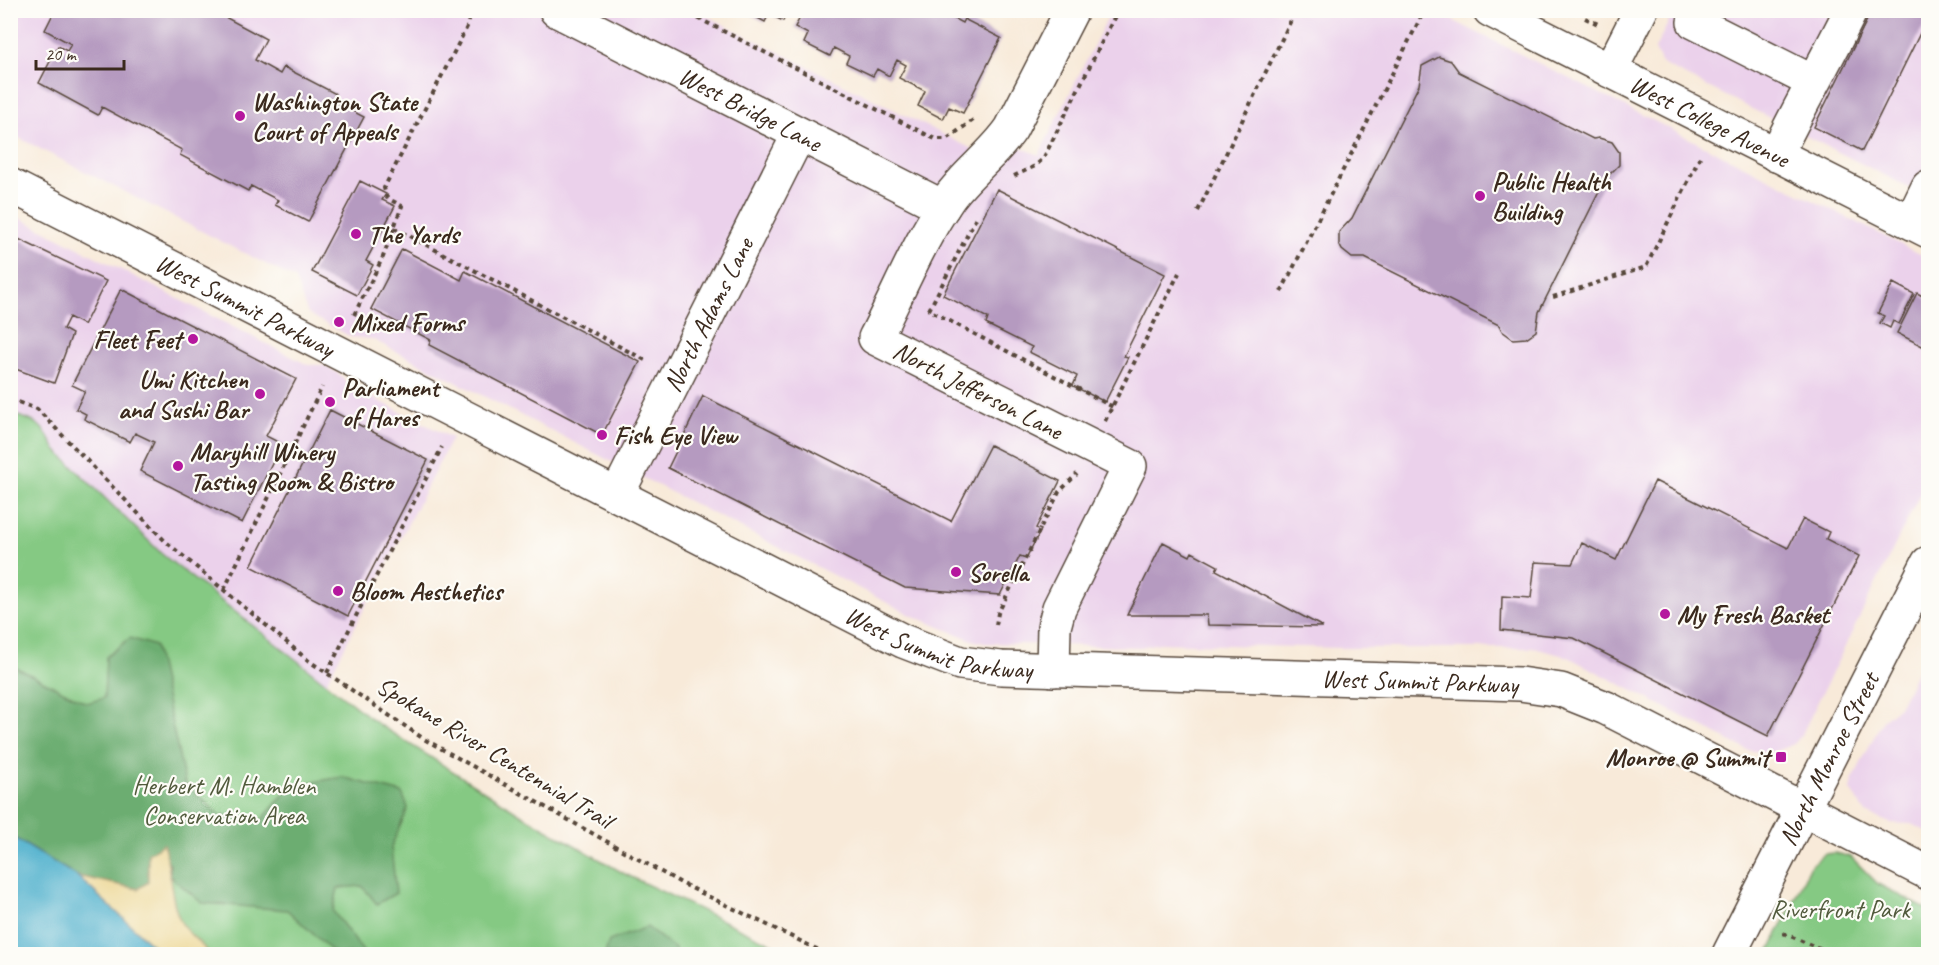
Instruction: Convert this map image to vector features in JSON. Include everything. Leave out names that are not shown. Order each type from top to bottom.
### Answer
[{"type":"street","name":"West Bridge Lane","points":[[556,10],[943,207]]},
{"type":"street","name":"West College Avenue","points":[[1490,10],[1920,227]]},
{"type":"street","points":[[1610,71],[1641,10]]},
{"type":"street","points":[[1700,10],[1694,22],[1812,81]]},
{"type":"street","points":[[1776,154],[1851,10]]},
{"type":"street","name":"North Jefferson Lane","points":[[1053,670],[1054,627],[1059,608],[1131,466],[875,338],[943,207],[956,189],[1011,129],[1061,14]]},
{"type":"street","name":"North Adams Lane","points":[[617,495],[799,134]]},
{"type":"street","name":"West Summit Parkway","points":[[10,185],[903,641],[943,658],[979,666],[1053,670],[1548,687],[1598,704],[1929,873]]},
{"type":"street","points":[[1920,227],[1929,187]]},
{"type":"street","name":"North Monroe Street","points":[[1729,954],[1929,563]]},
{"type":"path","points":[[354,315],[383,257],[402,206],[387,198],[384,188],[468,25],[469,16],[462,10]]},
{"type":"path","points":[[682,10],[935,139],[947,139],[980,114]]},
{"type":"path","points":[[1006,180],[1035,166],[1043,159],[1118,10]]},
{"type":"path","points":[[1198,211],[1296,10]]},
{"type":"path","points":[[1281,292],[1424,11]]},
{"type":"path","points":[[1553,297],[1646,267],[1702,153]]},
{"type":"path","points":[[980,212],[929,310],[1113,407]]},
{"type":"path","points":[[394,228],[648,359],[643,369]]},
{"type":"path","points":[[1102,427],[1179,273]]},
{"type":"path","points":[[224,590],[322,387]]},
{"type":"path","name":"Spokane River Centennial Trail","points":[[10,399],[37,409],[165,541],[224,590],[327,673],[424,739],[681,883],[827,954]]},
{"type":"path","points":[[327,673],[441,447]]},
{"type":"path","points":[[996,625],[998,613],[1059,492],[1079,471]]},
{"type":"path","points":[[1783,933],[1816,948],[1844,954]]},
{"type":"shaded area","points":[[11,11],[697,11],[998,162],[1013,144],[1039,155],[1111,11],[1434,11],[1928,258],[1928,478],[1801,736],[1794,744],[1770,753],[1747,750],[1568,657],[1535,648],[1338,648],[1159,643],[1141,647],[984,643],[913,616],[372,339],[351,337],[308,314],[295,279],[17,137],[11,151]]},
{"type":"shaded area","points":[[1674,11],[1928,11],[1928,197],[1662,64],[1655,49]]},
{"type":"shaded area","points":[[10,213],[308,365],[324,365],[339,374],[348,385],[452,438],[326,683],[139,537],[11,426]]},
{"type":"shaded area","points":[[1928,649],[1928,832],[1911,824],[1890,823],[1866,813],[1851,790],[1853,779],[1877,731],[1884,719],[1899,707]]},
{"type":"green space","name":"Herbert M. Hamblen Conservation Area","points":[[11,414],[39,425],[56,450],[163,555],[378,724],[522,815],[625,874],[793,954],[162,954],[77,876],[11,836]]},
{"type":"green space","points":[[130,638],[155,646],[185,783],[218,814],[261,821],[291,786],[342,777],[402,793],[408,808],[391,847],[396,893],[377,904],[362,886],[338,888],[333,911],[365,954],[335,954],[287,910],[202,903],[170,876],[170,863],[148,854],[149,882],[138,889],[77,876],[11,836],[11,665],[87,703],[104,698],[106,657]]},
{"type":"green space","name":"Riverfront Park","points":[[1835,853],[1851,857],[1878,884],[1928,910],[1928,954],[1768,954],[1811,865],[1824,854]]},
{"type":"green space","points":[[647,927],[675,949],[676,954],[605,954],[609,941]]},
{"type":"sand","points":[[163,844],[177,913],[184,926],[209,954],[162,954],[77,876],[138,889],[148,882],[148,854]]},
{"type":"water","points":[[11,836],[77,876],[162,954],[11,954]]},
{"type":"building","name":"Washington State Court of Appeals","points":[[55,10],[212,10],[266,39],[255,60],[280,74],[284,67],[336,94],[333,101],[364,117],[308,222],[275,205],[278,200],[251,186],[248,191],[180,155],[182,150],[102,107],[98,115],[39,83],[58,46],[67,51],[71,44],[45,30]]},
{"type":"building","points":[[743,10],[789,10],[783,21],[769,14],[765,22]]},
{"type":"building","points":[[800,10],[922,10],[931,16],[934,10],[938,10],[962,23],[964,19],[1001,38],[963,113],[949,107],[943,119],[918,106],[925,91],[899,78],[906,65],[897,60],[889,76],[877,69],[873,76],[846,63],[849,56],[834,48],[830,56],[804,43],[808,34],[795,27],[803,12]]},
{"type":"building","points":[[1872,10],[1928,10],[1928,17],[1862,151],[1814,127]]},
{"type":"building","name":"Public Health Building","points":[[1439,57],[1451,61],[1459,72],[1593,139],[1599,138],[1612,142],[1619,152],[1619,165],[1606,178],[1539,312],[1536,331],[1526,338],[1513,339],[1502,331],[1499,325],[1365,258],[1352,258],[1342,250],[1339,244],[1339,232],[1352,218],[1419,85],[1422,66]]},
{"type":"building","name":"The Yards","points":[[360,181],[386,194],[382,200],[395,206],[366,261],[373,265],[357,295],[312,272]]},
{"type":"building","points":[[997,189],[1165,274],[1124,356],[1128,357],[1105,402],[1073,386],[1077,376],[1029,352],[1032,347],[986,324],[988,318],[943,295]]},
{"type":"building","points":[[10,235],[106,281],[84,325],[69,317],[63,329],[72,334],[54,383],[10,367]]},
{"type":"building","points":[[402,249],[461,280],[465,271],[640,362],[602,435],[429,345],[431,340],[371,309]]},
{"type":"building","points":[[1893,283],[1914,294],[1899,324],[1893,321],[1890,328],[1880,323],[1884,316],[1878,313]]},
{"type":"building","points":[[121,289],[296,379],[266,436],[282,444],[242,523],[140,471],[154,442],[135,433],[130,442],[84,419],[86,414],[76,409],[85,391],[72,385]]},
{"type":"building","points":[[1917,293],[1928,299],[1928,349],[1897,333]]},
{"type":"building","points":[[703,396],[951,521],[990,445],[1060,481],[1036,528],[1041,530],[1026,558],[1020,556],[1000,595],[905,588],[668,468]]},
{"type":"building","points":[[330,410],[428,460],[348,616],[251,566]]},
{"type":"building","name":"My Fresh Basket","points":[[1655,481],[1788,548],[1803,519],[1829,532],[1826,539],[1859,556],[1768,736],[1574,638],[1501,630],[1502,596],[1531,598],[1535,562],[1572,564],[1582,543],[1616,560]]},
{"type":"building","points":[[1163,542],[1190,556],[1192,552],[1218,566],[1216,570],[1323,627],[1208,625],[1207,615],[1127,615]]},
{"type":"place","name":"Washington State Court of Appeals","points":[[240,116]]},
{"type":"place","name":"Public Health Building","points":[[1480,196]]},
{"type":"place","name":"The Yards","points":[[356,234]]},
{"type":"place","name":"Mixed Forms","points":[[339,322]]},
{"type":"place","name":"Fleet Feet","points":[[193,339]]},
{"type":"place","name":"Umi Kitchen and Sushi Bar","points":[[260,394]]},
{"type":"place","name":"Parliament of Hares","points":[[330,402]]},
{"type":"place","name":"Fish Eye View","points":[[602,435]]},
{"type":"place","name":"Maryhill Winery Tasting Room & Bistro","points":[[178,466]]},
{"type":"place","name":"Sorella","points":[[956,572]]},
{"type":"place","name":"Bloom Aesthetics","points":[[338,591]]},
{"type":"place","name":"My Fresh Basket","points":[[1665,614]]},
{"type":"place","name":"Monroe @ Summit","points":[[1781,757]]}]
